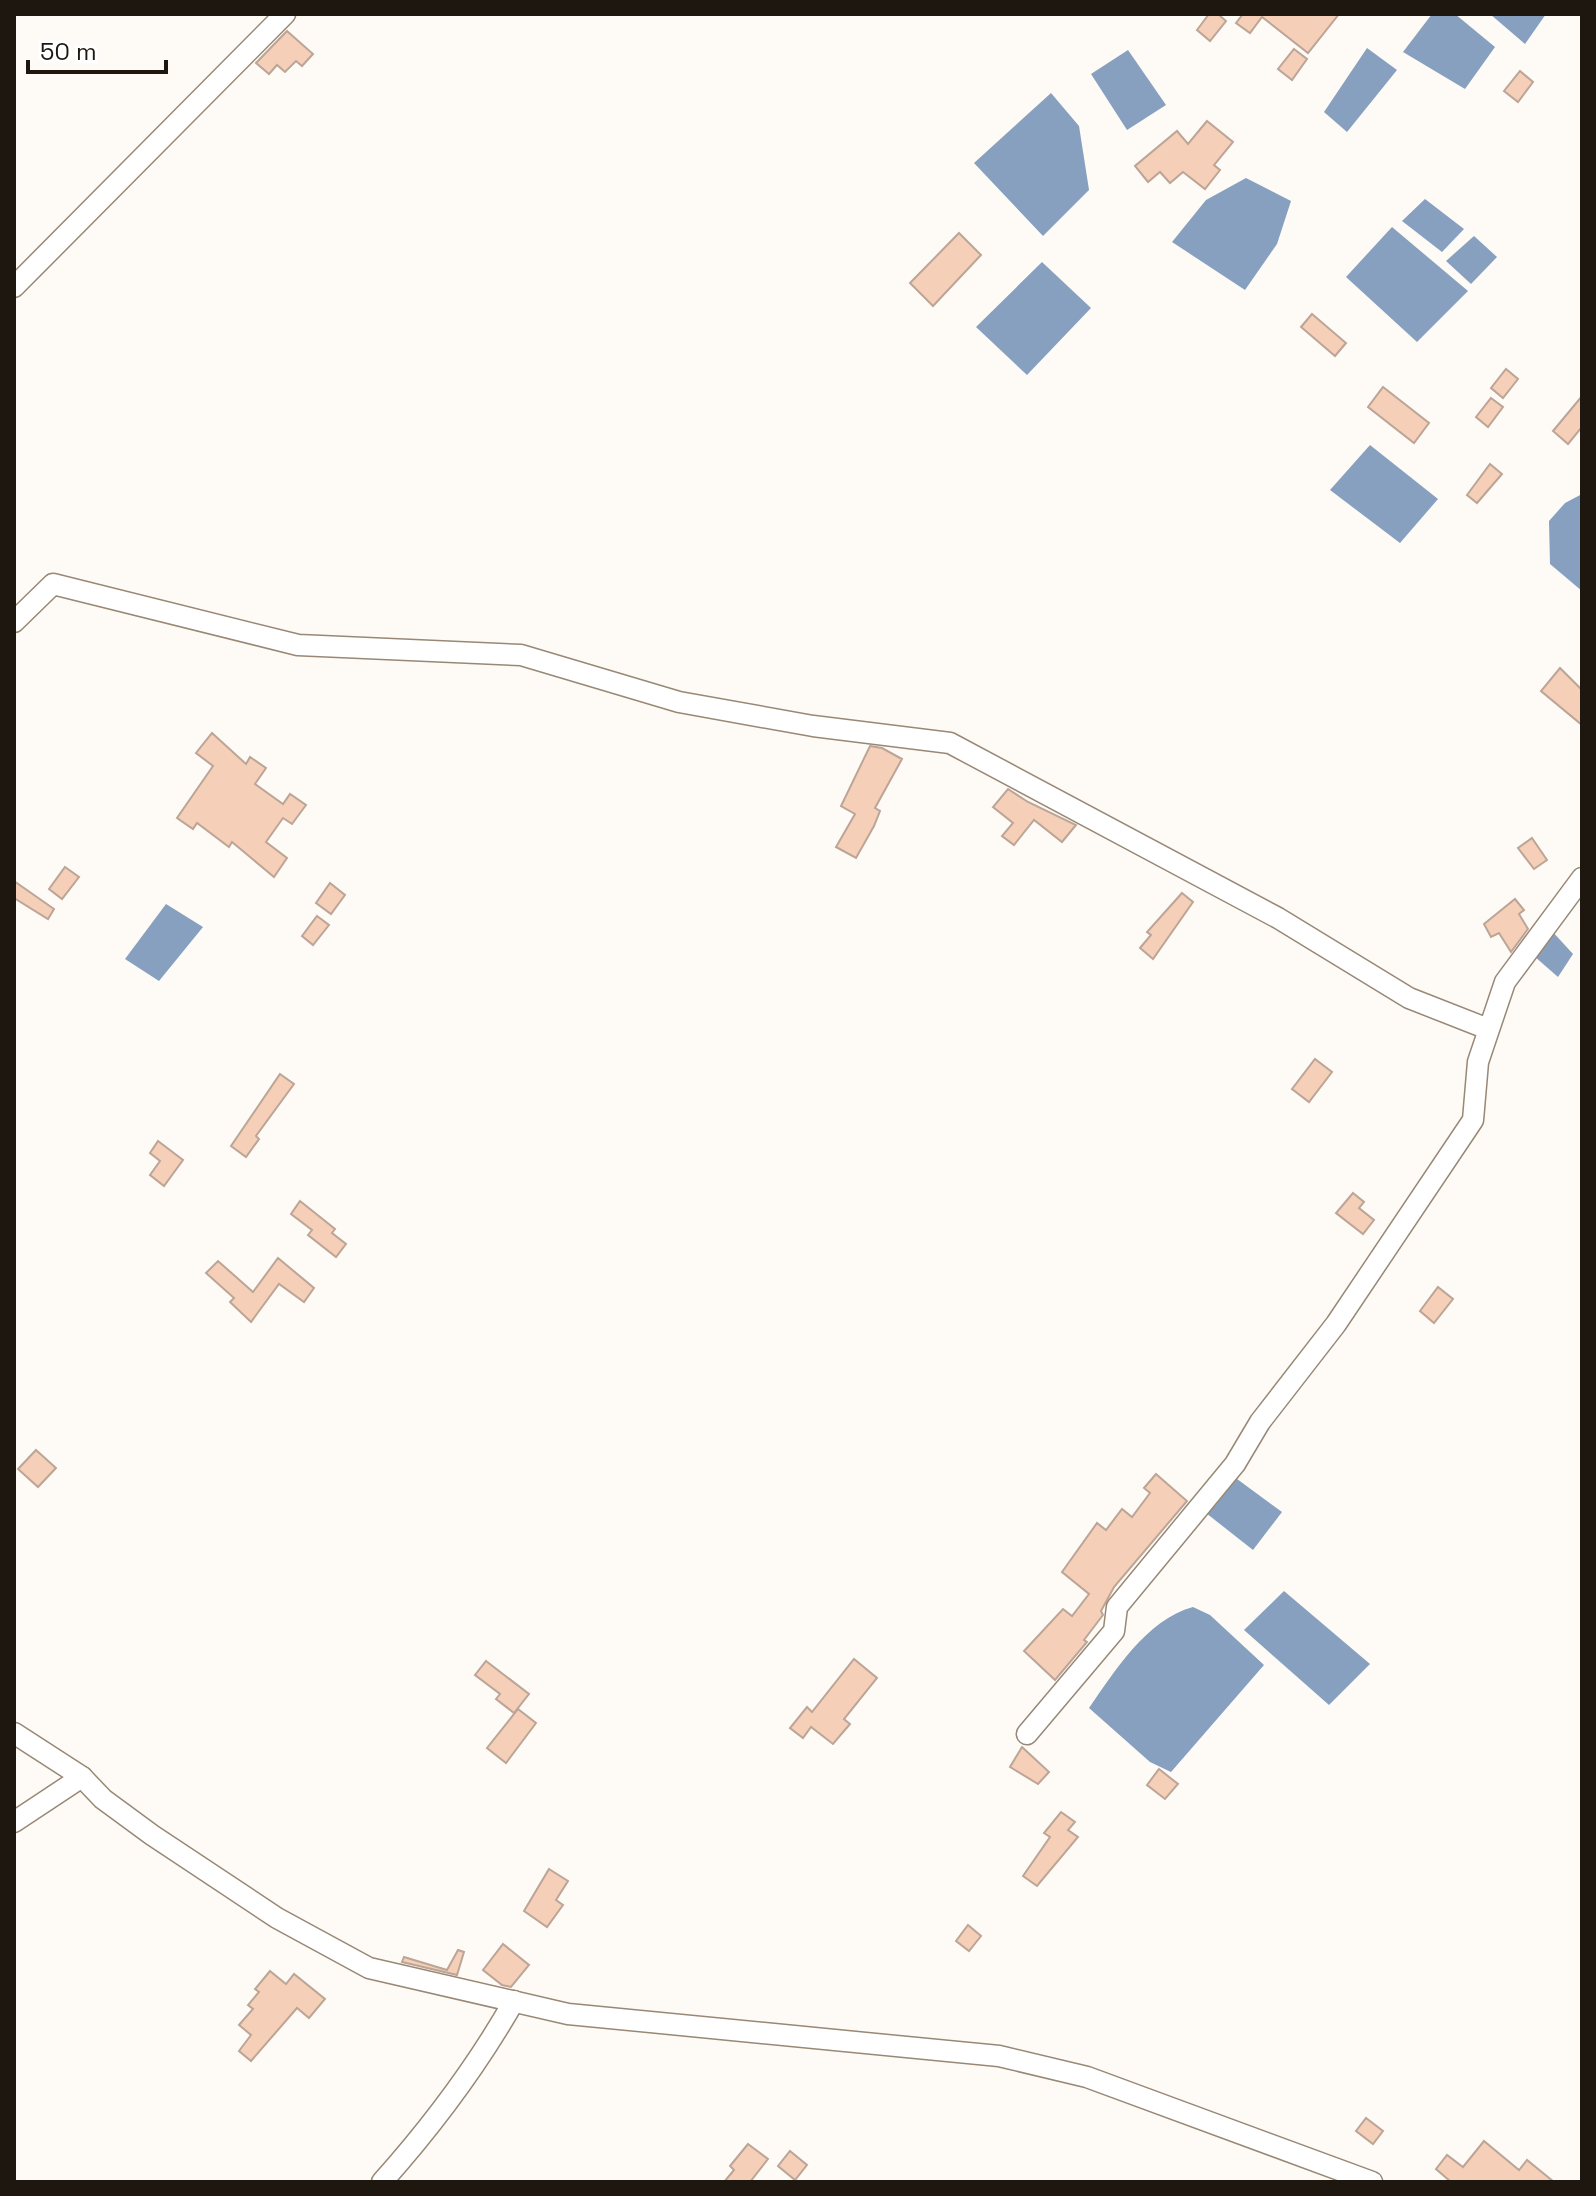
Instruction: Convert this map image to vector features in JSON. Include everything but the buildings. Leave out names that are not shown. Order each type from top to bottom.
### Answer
[{"type":"street","points":[[14,287],[285,14]]},
{"type":"street","points":[[14,622],[53,584],[298,645],[521,655],[679,702],[813,726],[950,743],[1278,918],[1409,998],[1488,1029]]},
{"type":"street","points":[[1027,1734],[1114,1631],[1117,1607],[1235,1464],[1260,1422],[1336,1324],[1473,1120],[1478,1062],[1505,982],[1582,878]]},
{"type":"street","points":[[14,1733],[82,1777],[103,1799],[152,1835],[277,1918],[369,1968],[568,2014],[707,2025],[999,2056],[1087,2077],[1372,2182]]},
{"type":"street","points":[[14,1822],[82,1777]]},
{"type":"street","points":[[382,2182],[416,2144],[485,2052],[514,2001]]},
{"type":"water","points":[[1432,14],[1455,14],[1495,47],[1465,89],[1403,52]]},
{"type":"water","points":[[1490,14],[1546,14],[1525,44]]},
{"type":"water","points":[[1367,48],[1397,70],[1347,132],[1324,112]]},
{"type":"water","points":[[1128,50],[1166,105],[1127,130],[1091,74]]},
{"type":"water","points":[[1051,93],[1079,126],[1089,190],[1043,236],[974,163]]},
{"type":"water","points":[[1246,178],[1291,201],[1277,244],[1245,290],[1172,242],[1206,200]]},
{"type":"water","points":[[1425,199],[1464,229],[1442,252],[1402,221]]},
{"type":"water","points":[[1392,227],[1468,291],[1417,342],[1346,277]]},
{"type":"water","points":[[1474,236],[1497,257],[1471,284],[1446,261]]},
{"type":"water","points":[[1042,262],[1091,308],[1027,375],[976,327]]},
{"type":"water","points":[[1370,445],[1438,499],[1400,543],[1330,490]]},
{"type":"water","points":[[1582,494],[1582,591],[1550,564],[1549,521],[1565,503]]},
{"type":"water","points":[[166,904],[203,927],[159,981],[125,959]]},
{"type":"water","points":[[1551,930],[1573,954],[1558,977],[1534,956]]},
{"type":"water","points":[[1233,1476],[1282,1512],[1253,1550],[1206,1513]]},
{"type":"water","points":[[1284,1591],[1370,1664],[1329,1705],[1244,1630]]},
{"type":"water","points":[[1193,1607],[1210,1615],[1264,1665],[1171,1772],[1150,1762],[1089,1708],[1121,1663],[1146,1635],[1176,1614]]}]
